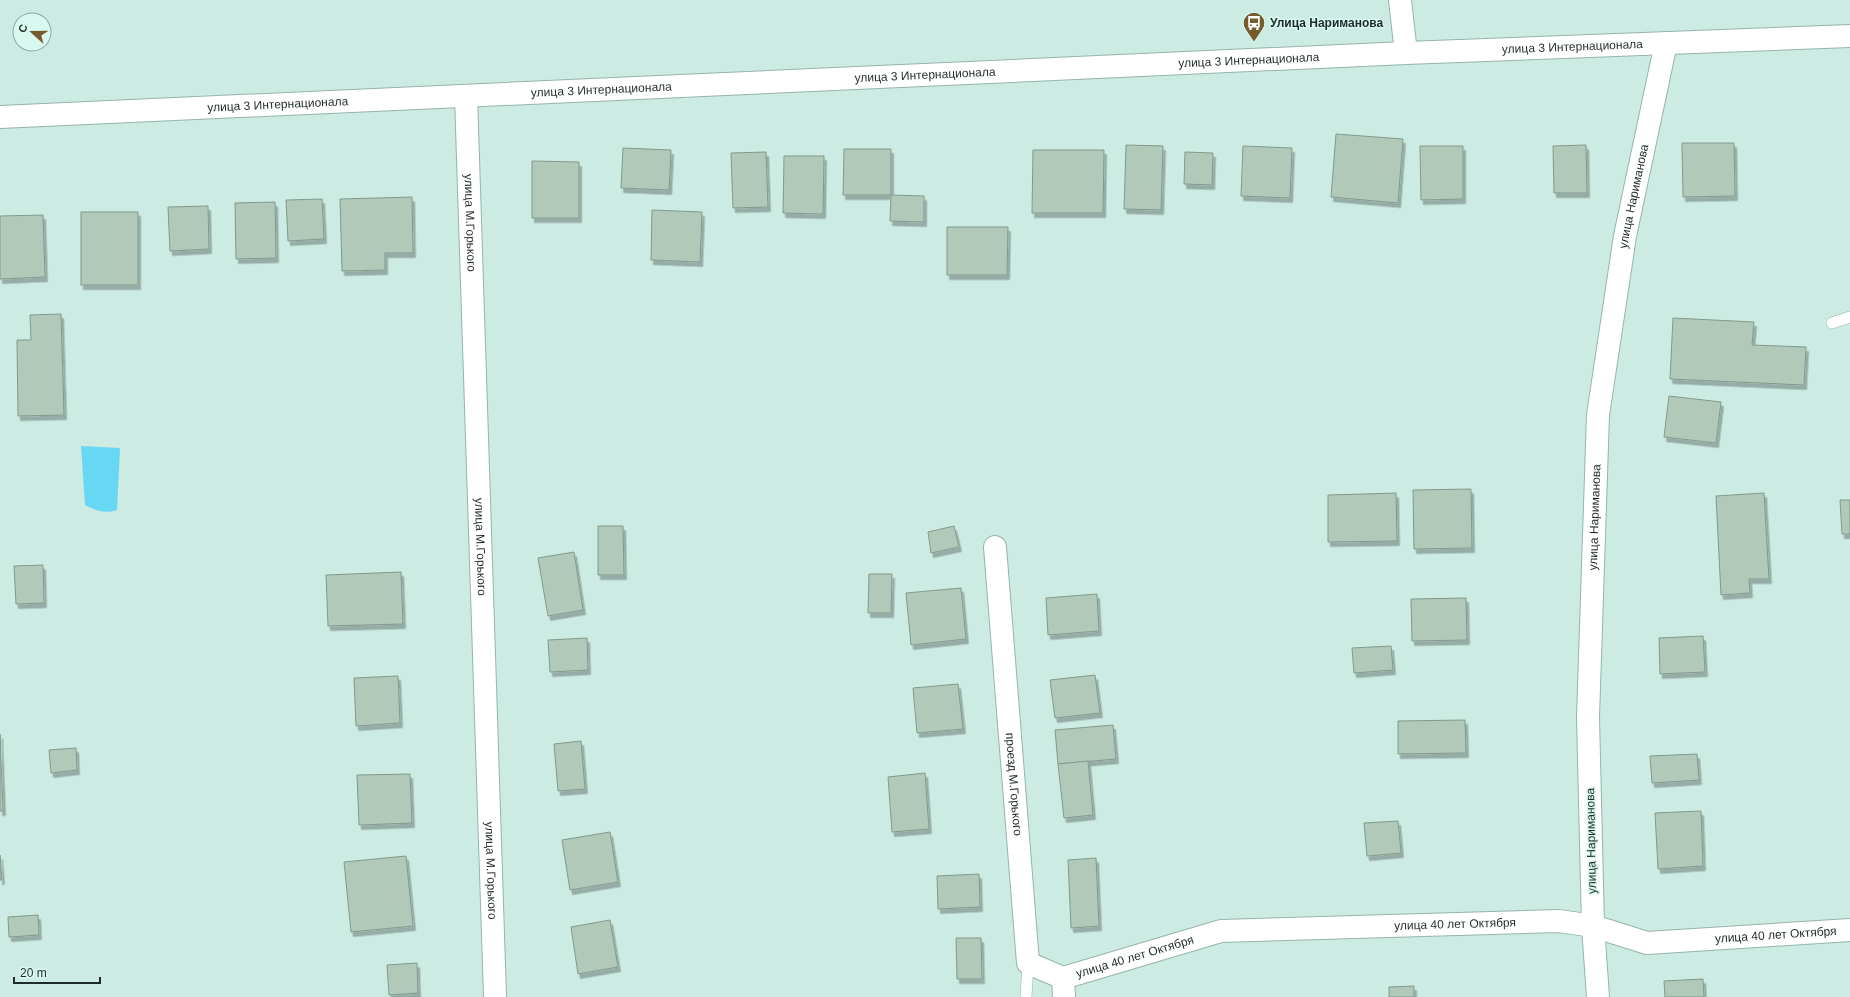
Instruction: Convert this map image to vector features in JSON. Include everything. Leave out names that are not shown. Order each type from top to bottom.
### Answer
[{"type":"street","points":[[1400,0],[1406,53]]},
{"type":"street","name":"улица 3 Интернационала","points":[[0,118],[1406,53],[1850,36]]},
{"type":"street","name":"улица Нариманова","points":[[1598,997],[1593,926],[1588,717],[1598,415],[1625,236],[1666,43]]},
{"type":"street","name":"улица М.Горького","points":[[466,96],[495,997]]},
{"type":"street","name":"проезд М.Горького","points":[[995,547],[1028,963]]},
{"type":"street","name":"улица 40 лет Октября","points":[[1064,987],[1221,931],[1559,921],[1593,926],[1647,943],[1850,930]]},
{"type":"street","points":[[1028,963],[1064,987]]},
{"type":"lane","points":[[1832,322],[1850,317]]},
{"type":"lane","points":[[1026,997],[1028,963]]},
{"type":"water","points":[[81,446],[120,448],[117,510],[108,512],[101,511],[85,505]]},
{"type":"building","points":[[1336,134],[1403,139],[1398,203],[1331,197]]},
{"type":"building","points":[[1682,143],[1734,143],[1735,196],[1683,197]]},
{"type":"building","points":[[1126,145],[1163,146],[1161,210],[1124,209]]},
{"type":"building","points":[[1586,145],[1587,193],[1554,193],[1553,146]]},
{"type":"building","points":[[1243,146],[1292,148],[1290,198],[1241,196]]},
{"type":"building","points":[[1420,146],[1463,146],[1463,199],[1421,200]]},
{"type":"building","points":[[623,148],[671,150],[669,190],[621,188]]},
{"type":"building","points":[[844,149],[891,149],[891,195],[843,195]]},
{"type":"building","points":[[1033,150],[1104,150],[1103,213],[1032,213]]},
{"type":"building","points":[[766,152],[768,207],[733,208],[731,153]]},
{"type":"building","points":[[1185,152],[1213,153],[1212,185],[1184,184]]},
{"type":"building","points":[[784,156],[824,156],[823,214],[783,213]]},
{"type":"building","points":[[532,161],[579,162],[579,218],[532,218]]},
{"type":"building","points":[[891,195],[924,196],[924,222],[890,221]]},
{"type":"building","points":[[412,197],[413,253],[385,253],[385,270],[342,271],[340,199]]},
{"type":"building","points":[[322,199],[324,239],[288,241],[286,200]]},
{"type":"building","points":[[275,202],[276,258],[236,259],[235,203]]},
{"type":"building","points":[[208,206],[209,249],[170,251],[168,207]]},
{"type":"building","points":[[652,210],[702,212],[700,262],[651,260]]},
{"type":"building","points":[[81,212],[138,212],[138,285],[81,285]]},
{"type":"building","points":[[43,215],[45,277],[0,279],[0,216]]},
{"type":"building","points":[[947,227],[1008,227],[1007,275],[947,275]]},
{"type":"building","points":[[61,314],[64,415],[18,416],[17,340],[31,340],[30,315]]},
{"type":"building","points":[[1673,318],[1754,322],[1752,345],[1806,347],[1804,385],[1670,379]]},
{"type":"building","points":[[1669,396],[1721,402],[1716,443],[1664,437]]},
{"type":"building","points":[[1471,489],[1472,548],[1414,549],[1413,490]]},
{"type":"building","points":[[1396,493],[1397,541],[1328,542],[1328,495]]},
{"type":"building","points":[[1764,493],[1769,579],[1749,579],[1750,593],[1721,595],[1716,496]]},
{"type":"building","points":[[1840,500],[1850,500],[1850,534],[1842,534]]},
{"type":"building","points":[[598,526],[623,526],[624,575],[598,575]]},
{"type":"building","points":[[954,526],[959,547],[931,553],[928,532]]},
{"type":"building","points":[[574,552],[583,610],[548,616],[538,558]]},
{"type":"building","points":[[43,565],[44,603],[16,604],[14,566]]},
{"type":"building","points":[[401,572],[403,624],[328,626],[326,575]]},
{"type":"building","points":[[869,574],[892,574],[891,613],[868,613]]},
{"type":"building","points":[[961,588],[966,639],[911,645],[906,593]]},
{"type":"building","points":[[1097,594],[1099,631],[1048,635],[1046,598]]},
{"type":"building","points":[[1466,598],[1467,640],[1412,641],[1411,599]]},
{"type":"building","points":[[1703,636],[1705,672],[1660,674],[1659,638]]},
{"type":"building","points":[[587,638],[588,670],[550,672],[548,640]]},
{"type":"building","points":[[1391,646],[1393,670],[1354,673],[1352,648]]},
{"type":"building","points":[[1095,675],[1100,713],[1055,718],[1050,680]]},
{"type":"building","points":[[398,676],[400,723],[356,726],[354,678]]},
{"type":"building","points":[[958,684],[963,729],[917,733],[913,688]]},
{"type":"building","points":[[1465,720],[1466,753],[1398,754],[1398,721]]},
{"type":"building","points":[[1113,725],[1116,759],[1058,764],[1055,730]]},
{"type":"building","points":[[0,734],[3,811],[0,811]]},
{"type":"building","points":[[581,741],[585,789],[558,791],[554,744]]},
{"type":"building","points":[[76,748],[77,770],[51,773],[49,750]]},
{"type":"building","points":[[1697,754],[1699,780],[1652,783],[1650,756]]},
{"type":"building","points":[[1088,761],[1093,815],[1064,818],[1058,764]]},
{"type":"building","points":[[925,773],[929,829],[892,832],[888,777]]},
{"type":"building","points":[[410,774],[412,823],[359,825],[357,775]]},
{"type":"building","points":[[1701,811],[1703,866],[1658,869],[1655,813]]},
{"type":"building","points":[[1398,821],[1401,853],[1367,856],[1364,823]]},
{"type":"building","points":[[610,832],[618,882],[570,890],[562,840]]},
{"type":"building","points":[[0,855],[2,880],[0,880]]},
{"type":"building","points":[[406,856],[413,926],[351,932],[344,862]]},
{"type":"building","points":[[1096,858],[1099,926],[1071,928],[1068,860]]},
{"type":"building","points":[[979,874],[980,907],[938,909],[937,876]]},
{"type":"building","points":[[38,915],[39,935],[9,937],[8,917]]},
{"type":"building","points":[[610,920],[618,967],[578,974],[571,927]]},
{"type":"building","points":[[956,938],[981,938],[982,979],[957,979]]},
{"type":"building","points":[[417,963],[418,993],[389,995],[387,965]]},
{"type":"building","points":[[1703,979],[1704,997],[1665,997],[1664,981]]},
{"type":"building","points":[[1414,986],[1414,997],[1389,997],[1389,987]]},
{"type":"place","name":"Улица Нариманова","points":[[1254,42]]}]
